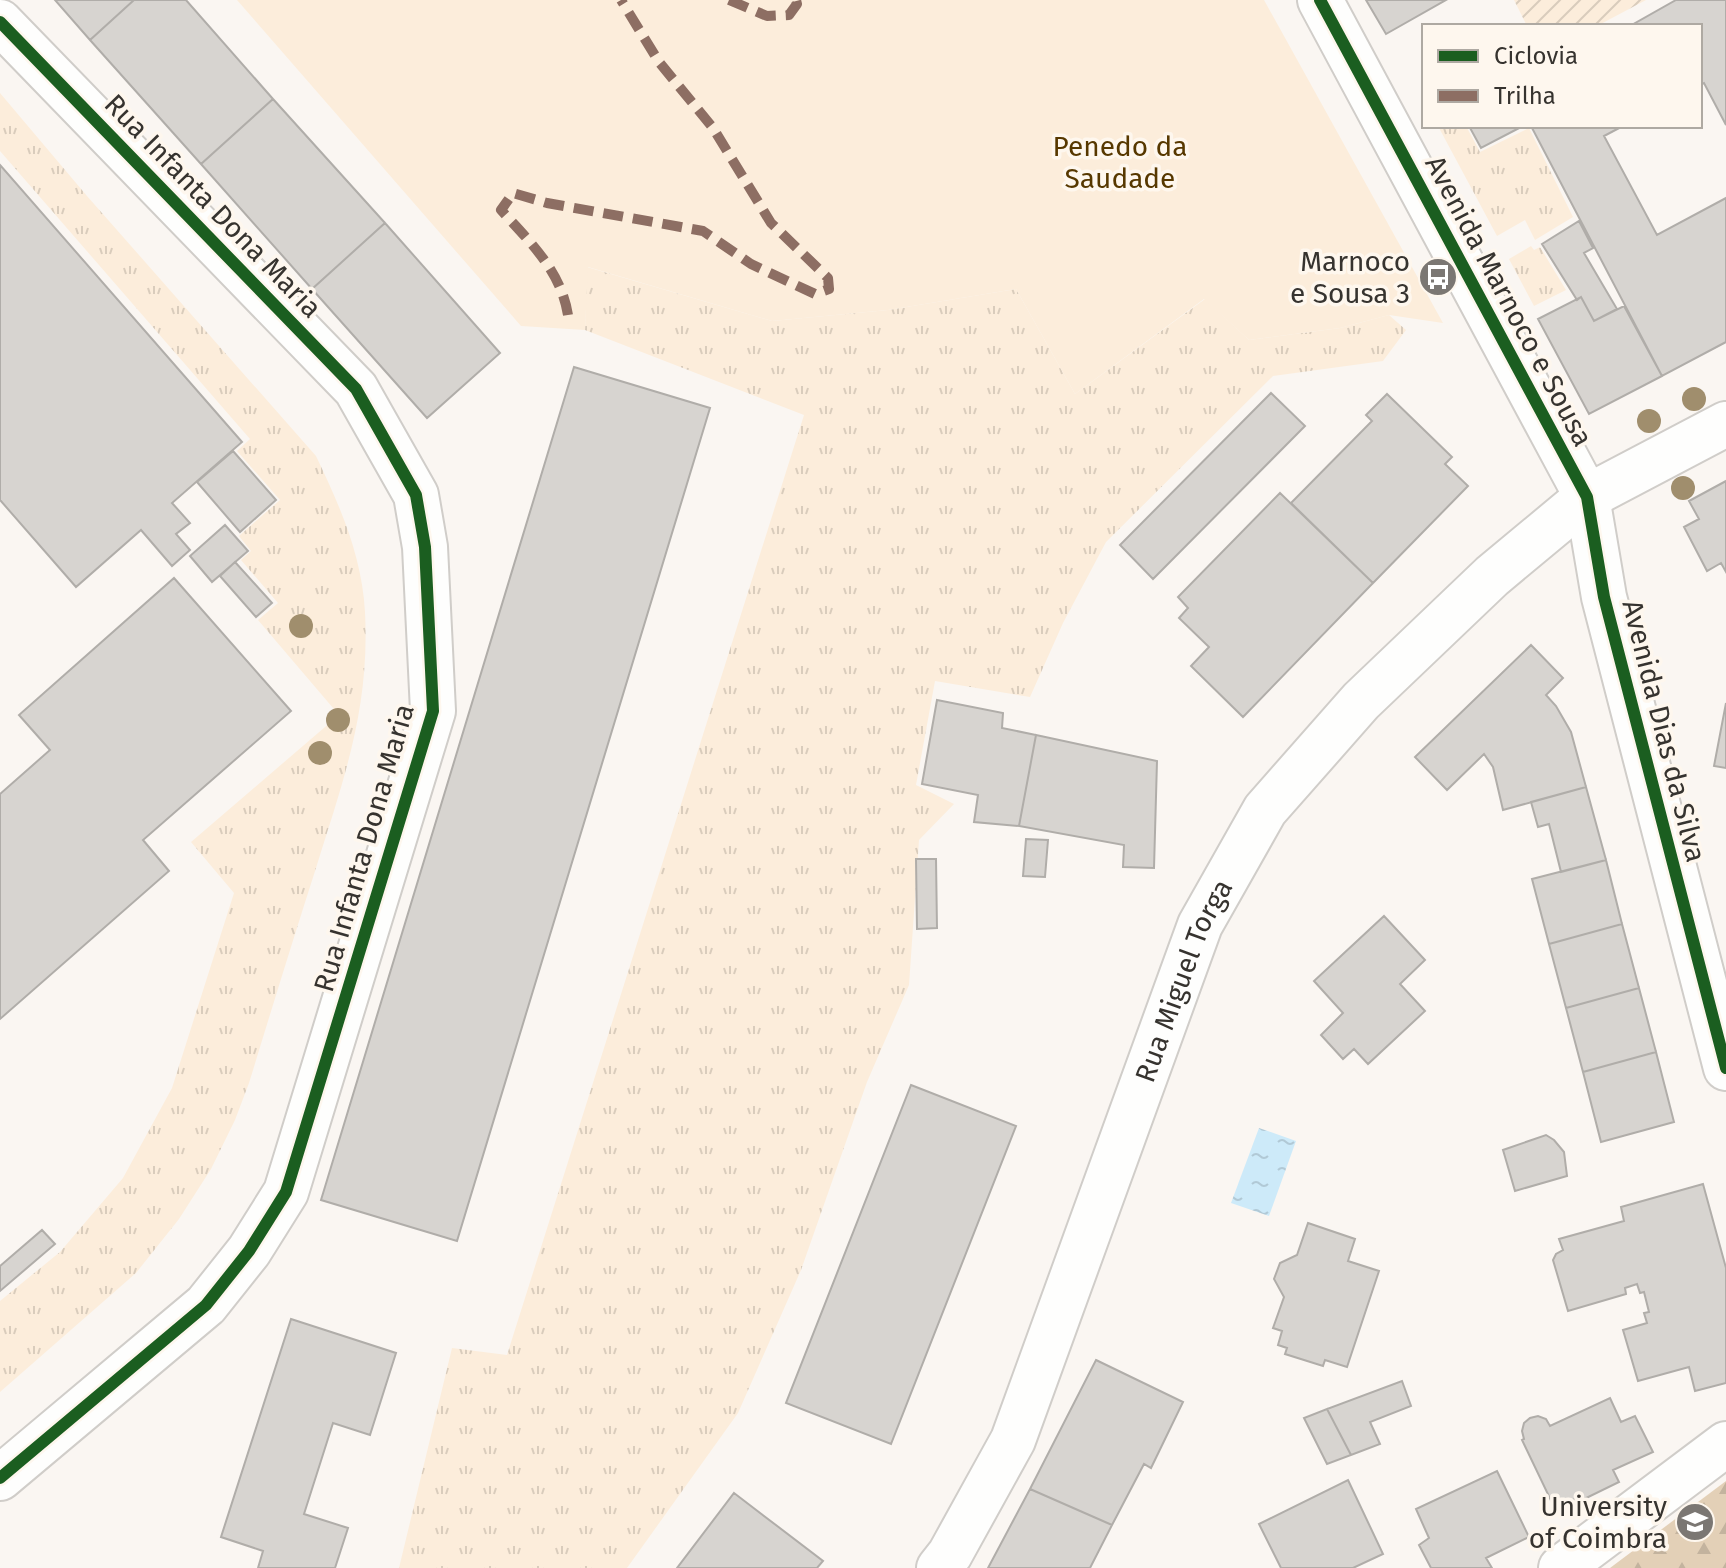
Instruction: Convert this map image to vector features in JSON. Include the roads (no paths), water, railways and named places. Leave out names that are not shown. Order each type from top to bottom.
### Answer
[{"type":"street","name":"Avenida Marnoco e Sousa","points":[[1320,0],[1587,497]]},
{"type":"street","name":"Rua Infanta Dona Maria","points":[[0,22],[356,389],[416,495],[425,547],[433,711],[286,1192],[249,1251],[206,1305],[0,1478]]},
{"type":"street","name":"Rua Miguel Torga","points":[[939,1568],[950,1554],[1013,1440],[1200,925],[1265,810],[1361,701],[1492,576],[1587,497],[1726,424]]},
{"type":"street","name":"Avenida Dias da Silva","points":[[1587,497],[1604,597],[1726,1068]]},
{"type":"street","points":[[1561,1568],[1726,1444]]},
{"type":"water","points":[[1259,1128],[1296,1141],[1269,1216],[1231,1203]]},
{"type":"place","name":"Marnoco e Sousa 3","points":[[1438,277]]},
{"type":"place","name":"University of Coimbra","points":[[1695,1522]]},
{"type":"park label","name":"Penedo da Saudade","points":[[1120,162]]}]
